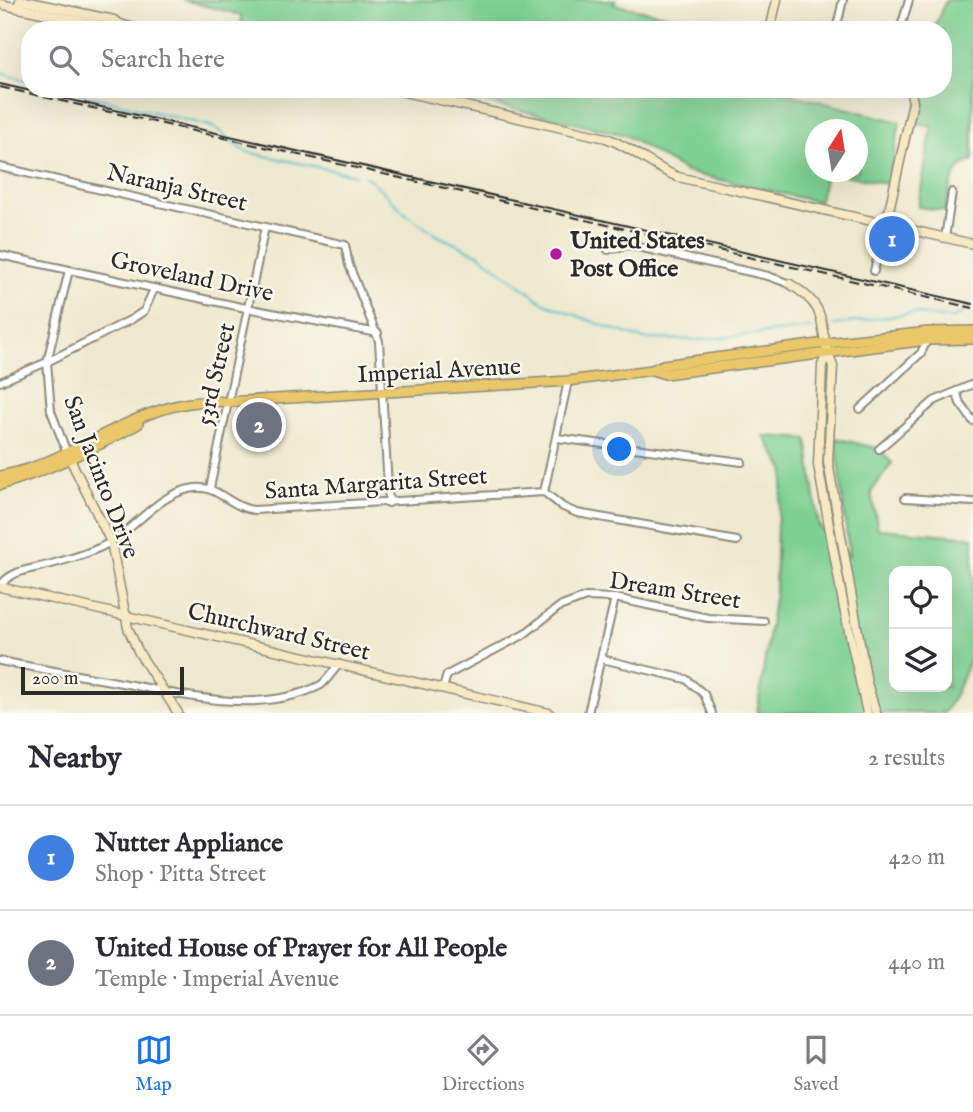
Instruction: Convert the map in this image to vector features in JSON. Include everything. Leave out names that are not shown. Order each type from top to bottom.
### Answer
[{"type":"main road","points":[[772,21],[777,0]]},
{"type":"main road","points":[[0,4],[19,4],[116,21]]},
{"type":"main road","points":[[431,98],[599,136],[619,143],[658,169],[678,177],[973,244]]},
{"type":"main road","points":[[886,224],[912,98]]},
{"type":"main road","points":[[790,284],[811,299],[821,313],[827,354],[833,366],[828,462],[867,683],[876,713]]},
{"type":"main road","name":"Imperial Avenue","points":[[0,485],[37,474],[147,414],[167,406],[211,401],[568,381],[826,343],[973,331]]},
{"type":"main road","name":"Imperial Avenue","points":[[652,370],[665,374],[827,354],[928,336],[973,340]]},
{"type":"main road","points":[[827,354],[822,365],[818,465],[844,608],[867,713]]},
{"type":"main road","name":"Imperial Avenue","points":[[0,477],[69,456]]},
{"type":"main road","name":"San Jacinto Drive","points":[[69,456],[111,542],[128,628],[139,653],[167,692],[178,713]]},
{"type":"main road","name":"Churchward Street","points":[[0,587],[549,713]]},
{"type":"street","points":[[838,21],[843,0]]},
{"type":"street","points":[[903,21],[909,0]]},
{"type":"street","name":"Naranja Street","points":[[0,167],[345,245],[349,265],[378,333]]},
{"type":"street","points":[[945,238],[952,192]]},
{"type":"street","points":[[874,271],[886,224]]},
{"type":"street","name":"53rd Street","points":[[210,488],[265,227]]},
{"type":"street","points":[[608,250],[629,245],[768,276],[790,284]]},
{"type":"street","name":"Groveland Drive","points":[[0,255],[154,289],[378,333]]},
{"type":"street","name":"San Jacinto Drive","points":[[69,270],[47,362],[51,411],[69,456]]},
{"type":"street","points":[[0,382],[47,362],[132,319],[144,311],[154,289]]},
{"type":"street","points":[[378,333],[389,503]]},
{"type":"street","points":[[860,409],[921,354],[928,336]]},
{"type":"street","points":[[568,381],[544,492],[563,507],[577,513],[737,541]]},
{"type":"street","points":[[879,449],[934,401],[973,384]]},
{"type":"street","points":[[956,391],[960,403],[973,421]]},
{"type":"street","points":[[557,438],[741,462]]},
{"type":"street","points":[[0,587],[4,579],[15,574],[71,558],[111,542],[148,511],[182,490],[210,488]]},
{"type":"street","name":"Santa Margarita Street","points":[[210,488],[236,505],[254,510],[544,492]]},
{"type":"street","points":[[905,498],[973,502]]},
{"type":"street","name":"Dream Street","points":[[443,688],[447,675],[523,635],[559,607],[586,597],[615,598],[708,618],[764,621]]},
{"type":"street","points":[[588,713],[615,598]]},
{"type":"street","points":[[601,659],[686,679],[704,694],[712,713]]},
{"type":"street","points":[[0,660],[167,692],[204,704],[239,710]]},
{"type":"street","points":[[261,709],[285,704],[304,695],[321,684],[339,664]]},
{"type":"green space","points":[[183,0],[616,0],[613,4],[692,21],[241,21],[241,15]]},
{"type":"green space","points":[[946,0],[973,0],[973,160],[966,163],[956,174],[945,211],[918,207],[932,127],[917,122],[921,98],[952,98],[952,21],[937,21]]},
{"type":"green space","points":[[467,98],[805,98],[900,122],[888,184],[868,180],[868,119],[805,119],[805,182],[824,182],[819,202],[686,172],[625,135]]},
{"type":"green space","points":[[764,436],[807,439],[819,526],[849,556],[836,438],[879,449],[892,463],[871,492],[878,529],[973,537],[973,651],[955,695],[944,713],[757,713],[775,592],[777,525],[785,471]]},
{"type":"waterway","points":[[0,73],[21,79]]},
{"type":"waterway","points":[[99,98],[210,126],[247,152],[355,175]]},
{"type":"waterway","points":[[365,177],[406,214],[438,236],[480,255],[542,302],[607,327],[644,339],[698,340],[812,328]]},
{"type":"waterway","points":[[834,325],[913,313],[954,318],[968,309]]},
{"type":"tram line","points":[[0,84],[21,89]]},
{"type":"tram line","points":[[62,98],[973,304]]},
{"type":"railway","points":[[0,87],[21,92]]},
{"type":"railway","points":[[48,98],[973,308]]},
{"type":"place","name":"Nutter Appliance","points":[[892,239]]},
{"type":"place","name":"United States Post Office","points":[[556,254]]},
{"type":"place","name":"United House of Prayer for All People","points":[[259,425]]}]
